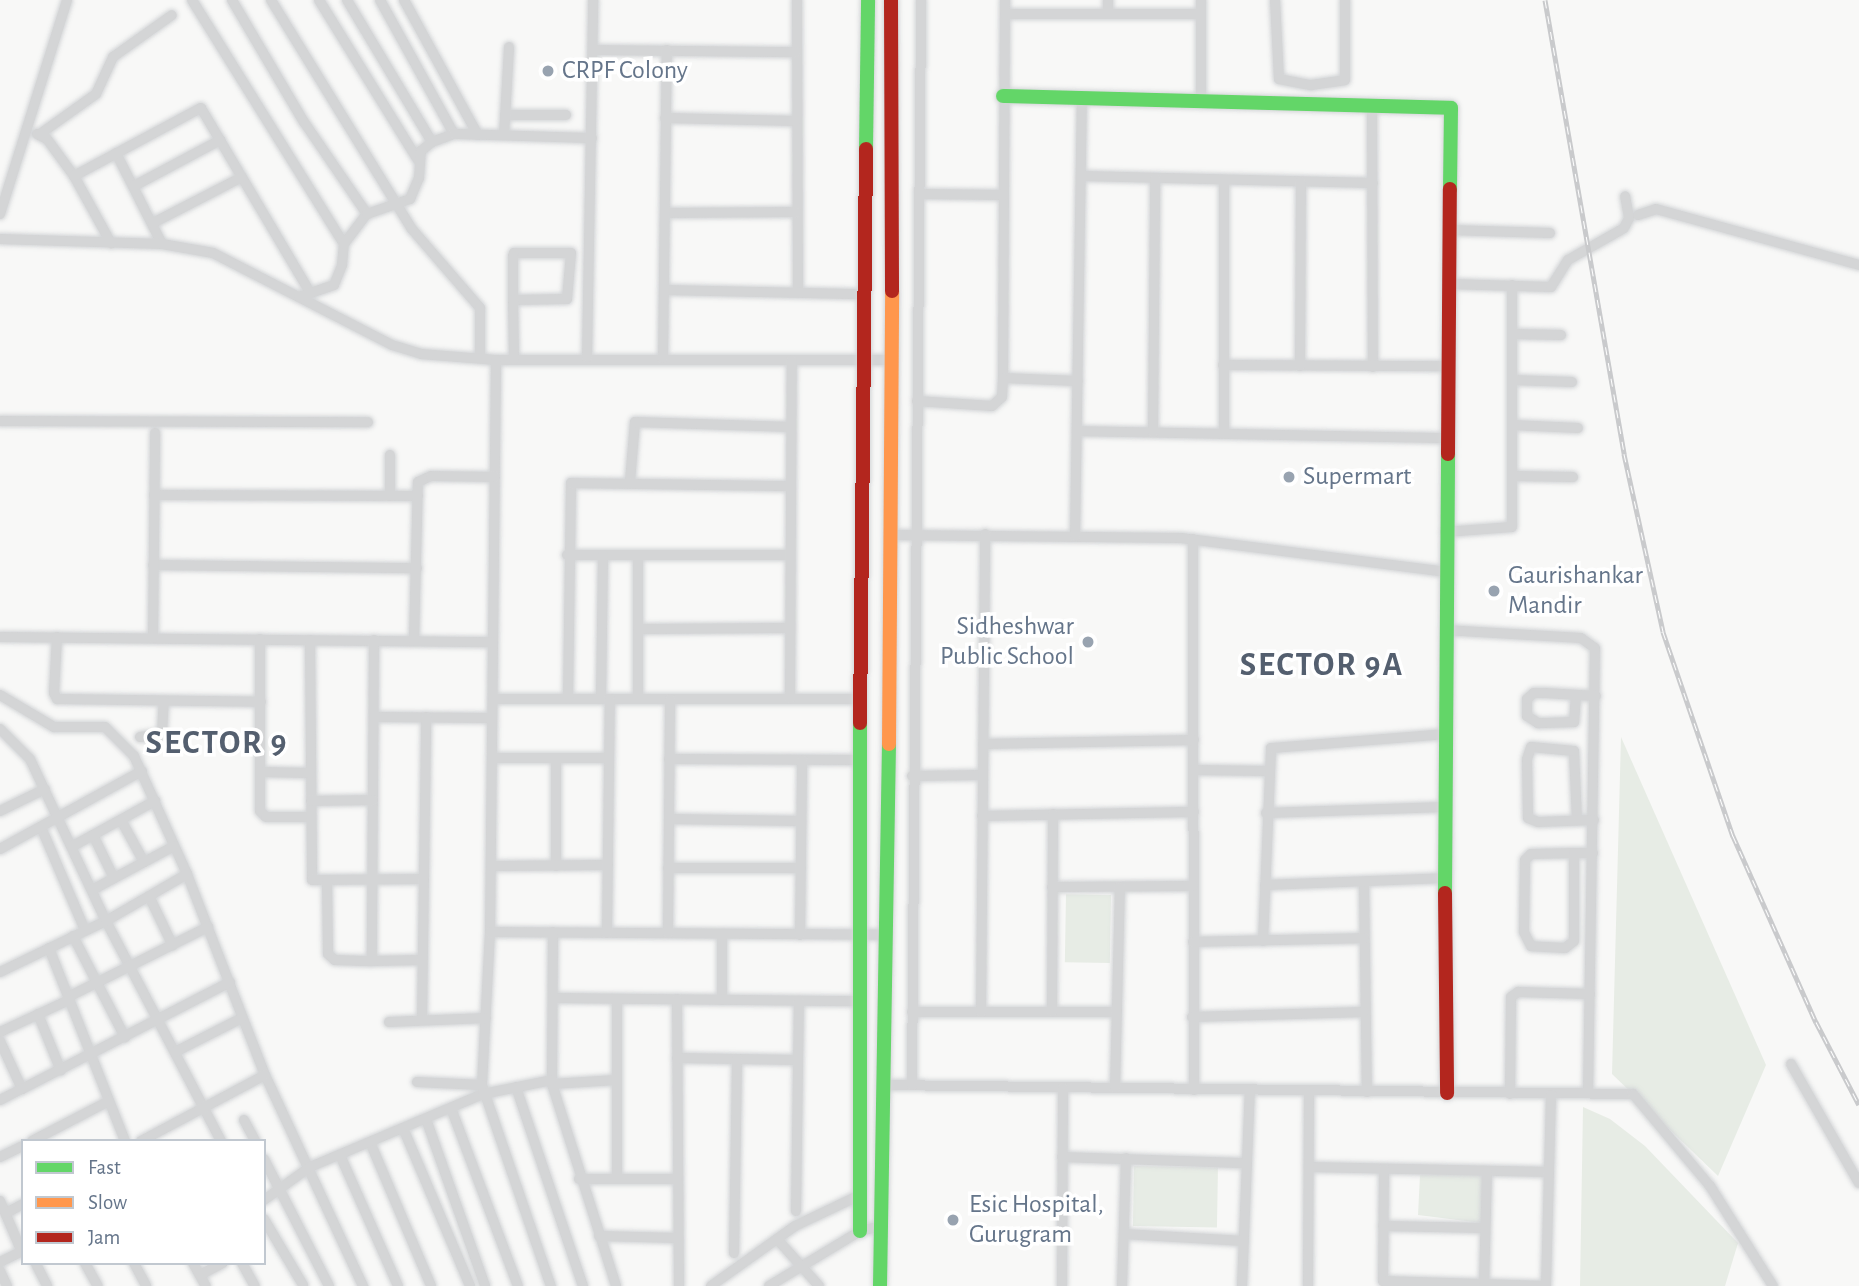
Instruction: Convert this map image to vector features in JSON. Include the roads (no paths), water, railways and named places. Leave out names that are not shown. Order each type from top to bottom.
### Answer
[{"type":"street","points":[[0,214],[66,0]]},
{"type":"street","points":[[206,0],[194,3],[344,244]]},
{"type":"street","points":[[232,0],[304,122],[367,214]]},
{"type":"street","points":[[271,0],[397,206],[421,241],[480,308],[480,357]]},
{"type":"street","points":[[319,0],[418,160]]},
{"type":"street","points":[[347,0],[432,142]]},
{"type":"street","points":[[380,0],[454,134]]},
{"type":"street","points":[[587,357],[593,0]]},
{"type":"street","points":[[797,0],[798,292]]},
{"type":"street","points":[[860,1231],[859,760],[868,0]]},
{"type":"street","points":[[880,1286],[892,535],[891,0]]},
{"type":"street","points":[[912,1085],[912,776],[917,536],[921,0]]},
{"type":"street","points":[[917,401],[992,405],[1002,397],[1005,0]]},
{"type":"street","points":[[1108,0],[1108,14]]},
{"type":"street","points":[[1201,0],[1201,103]]},
{"type":"street","points":[[1275,0],[1279,79],[1311,85],[1345,80],[1345,0]]},
{"type":"street","points":[[408,1],[478,135]]},
{"type":"street","points":[[1005,14],[1201,14]]},
{"type":"street","points":[[26,134],[40,134],[96,94],[113,57],[172,15]]},
{"type":"street","points":[[504,135],[509,47]]},
{"type":"street","points":[[594,50],[796,52]]},
{"type":"street","points":[[663,358],[667,50]]},
{"type":"street","points":[[1311,85],[1312,105]]},
{"type":"street","points":[[1003,96],[1451,108],[1444,734],[1447,1093]]},
{"type":"street","points":[[1075,536],[1083,176],[1082,98]]},
{"type":"street","points":[[1372,106],[1373,367]]},
{"type":"street","points":[[74,176],[197,107],[220,140],[310,292]]},
{"type":"street","points":[[505,116],[566,115]]},
{"type":"street","points":[[665,118],[796,121]]},
{"type":"street","points":[[40,134],[74,176],[111,243]]},
{"type":"street","points":[[299,296],[334,285],[342,265],[344,244],[367,214],[397,206],[416,190],[421,151],[432,142],[454,134],[592,138]]},
{"type":"street","points":[[134,186],[220,140]]},
{"type":"street","points":[[116,153],[162,244]]},
{"type":"street","points":[[1083,176],[1373,183]]},
{"type":"street","points":[[153,223],[242,177]]},
{"type":"street","points":[[1153,432],[1155,178]]},
{"type":"street","points":[[1224,180],[1224,433]]},
{"type":"street","points":[[1300,366],[1301,182]]},
{"type":"street","points":[[919,194],[1004,195]]},
{"type":"street","points":[[1449,284],[1553,286],[1569,260],[1624,228],[1629,218],[1625,196]]},
{"type":"street","points":[[665,213],[796,212]]},
{"type":"street","points":[[1643,213],[1859,265]]},
{"type":"street","points":[[1449,230],[1550,233]]},
{"type":"street","points":[[0,239],[162,244],[213,253],[404,351],[496,360],[587,357],[890,360]]},
{"type":"street","points":[[513,359],[514,253],[590,254]]},
{"type":"street","points":[[513,300],[568,299],[571,253]]},
{"type":"street","points":[[1445,532],[1509,529],[1513,522],[1512,285]]},
{"type":"street","points":[[665,290],[863,294]]},
{"type":"street","points":[[1512,334],[1560,335]]},
{"type":"street","points":[[496,360],[490,932],[483,1090],[551,1286]]},
{"type":"street","points":[[789,699],[792,360]]},
{"type":"street","points":[[1223,365],[1448,366]]},
{"type":"street","points":[[1003,378],[1078,381]]},
{"type":"street","points":[[1512,380],[1573,382]]},
{"type":"street","points":[[0,421],[368,422]]},
{"type":"street","points":[[630,481],[635,422],[791,427]]},
{"type":"street","points":[[1512,425],[1578,428]]},
{"type":"street","points":[[1077,431],[1447,438]]},
{"type":"street","points":[[153,638],[155,433]]},
{"type":"street","points":[[390,455],[390,496]]},
{"type":"street","points":[[1513,476],[1573,477]]},
{"type":"street","points":[[414,641],[418,496],[422,478],[495,477]]},
{"type":"street","points":[[568,699],[571,483],[630,481],[791,486]]},
{"type":"street","points":[[154,495],[418,496]]},
{"type":"street","points":[[981,1012],[985,534]]},
{"type":"street","points":[[892,535],[1194,538],[1445,572]]},
{"type":"street","points":[[1194,538],[1194,1090]]},
{"type":"street","points":[[568,555],[790,555]]},
{"type":"street","points":[[603,555],[609,758],[607,933]]},
{"type":"street","points":[[638,556],[638,699]]},
{"type":"street","points":[[153,565],[417,568]]},
{"type":"street","points":[[638,629],[790,628]]},
{"type":"street","points":[[1445,630],[1589,641],[1597,657],[1588,1093]]},
{"type":"street","points":[[0,637],[493,642]]},
{"type":"street","points":[[57,637],[57,699],[261,702]]},
{"type":"street","points":[[260,639],[260,811],[264,816],[311,817]]},
{"type":"street","points":[[310,640],[312,880],[424,879]]},
{"type":"street","points":[[372,961],[374,640]]},
{"type":"street","points":[[1576,695],[1574,722],[1538,723],[1527,716],[1527,699],[1534,693],[1576,695],[1597,696]]},
{"type":"street","points":[[0,695],[54,727],[108,728],[117,743],[131,751],[187,874],[265,1075],[363,1286]]},
{"type":"street","points":[[493,699],[860,699]]},
{"type":"street","points":[[668,933],[670,699]]},
{"type":"street","points":[[140,737],[162,734],[164,701]]},
{"type":"street","points":[[374,717],[492,718]]},
{"type":"street","points":[[422,1020],[426,717]]},
{"type":"street","points":[[0,729],[30,759],[106,921],[220,1139]]},
{"type":"street","points":[[1263,941],[1266,813],[1271,748],[1277,744],[1444,734]]},
{"type":"street","points":[[983,744],[1194,740]]},
{"type":"street","points":[[1577,820],[1574,751],[1531,747],[1527,759],[1528,818],[1538,822],[1594,820]]},
{"type":"street","points":[[492,758],[609,758]]},
{"type":"street","points":[[556,758],[556,866]]},
{"type":"street","points":[[669,760],[859,760]]},
{"type":"street","points":[[800,935],[802,760]]},
{"type":"street","points":[[1194,770],[1268,771]]},
{"type":"street","points":[[0,849],[142,771]]},
{"type":"street","points":[[260,772],[310,773]]},
{"type":"street","points":[[912,776],[982,775]]},
{"type":"street","points":[[0,811],[45,789]]},
{"type":"street","points":[[311,802],[373,800]]},
{"type":"street","points":[[73,846],[155,801]]},
{"type":"street","points":[[1266,813],[1444,807]]},
{"type":"street","points":[[982,816],[1194,813]]},
{"type":"street","points":[[1052,1012],[1053,814]]},
{"type":"street","points":[[669,819],[802,821]]},
{"type":"street","points":[[121,820],[144,862]]},
{"type":"street","points":[[41,827],[85,930]]},
{"type":"street","points":[[93,835],[114,878]]},
{"type":"street","points":[[92,890],[174,846]]},
{"type":"street","points":[[1574,853],[1574,941],[1565,948],[1531,946],[1524,932],[1525,860],[1531,854],[1574,853],[1593,853]]},
{"type":"street","points":[[491,866],[608,865]]},
{"type":"street","points":[[668,868],[801,868]]},
{"type":"street","points":[[0,972],[106,921],[187,874]]},
{"type":"street","points":[[1265,885],[1444,878]]},
{"type":"street","points":[[327,880],[328,954],[335,960],[422,960]]},
{"type":"street","points":[[1364,883],[1367,1092]]},
{"type":"street","points":[[1052,887],[1194,886]]},
{"type":"street","points":[[1115,1088],[1120,887]]},
{"type":"street","points":[[149,897],[173,946]]},
{"type":"street","points":[[0,1032],[208,927]]},
{"type":"street","points":[[490,932],[884,935]]},
{"type":"street","points":[[553,932],[552,1082],[579,1179],[616,1286]]},
{"type":"street","points":[[722,934],[722,1000]]},
{"type":"street","points":[[73,936],[125,1037]]},
{"type":"street","points":[[1193,942],[1364,938]]},
{"type":"street","points":[[49,948],[124,1139]]},
{"type":"street","points":[[0,1100],[230,982]]},
{"type":"street","points":[[1510,1094],[1511,997],[1518,992],[1590,994]]},
{"type":"street","points":[[553,998],[858,1001]]},
{"type":"street","points":[[617,999],[617,1179]]},
{"type":"street","points":[[677,999],[679,1286]]},
{"type":"street","points":[[796,1211],[799,1000]]},
{"type":"street","points":[[912,1012],[1116,1012]]},
{"type":"street","points":[[1192,1017],[1364,1012]]},
{"type":"street","points":[[38,1014],[61,1071]]},
{"type":"street","points":[[175,1052],[242,1018]]},
{"type":"street","points":[[389,1021],[486,1018]]},
{"type":"street","points":[[0,1041],[22,1089]]},
{"type":"street","points":[[677,1058],[798,1060]]},
{"type":"street","points":[[734,1253],[737,1059]]},
{"type":"street","points":[[1791,1064],[1859,1183]]},
{"type":"street","points":[[145,1139],[265,1075]]},
{"type":"street","points":[[416,1082],[483,1090],[552,1082],[616,1080]]},
{"type":"street","points":[[883,1085],[1551,1095],[1588,1093],[1639,1097],[1710,1186],[1773,1286]]},
{"type":"street","points":[[516,1087],[583,1286]]},
{"type":"street","points":[[1062,1286],[1063,1088]]},
{"type":"street","points":[[266,1199],[310,1167],[452,1108],[483,1090]]},
{"type":"street","points":[[1242,1286],[1250,1090]]},
{"type":"street","points":[[1308,1286],[1309,1091]]},
{"type":"street","points":[[1384,1168],[1383,1281],[1424,1285],[1546,1286],[1551,1095]]},
{"type":"street","points":[[36,1139],[109,1101]]},
{"type":"street","points":[[452,1108],[518,1286]]},
{"type":"street","points":[[426,1119],[485,1286]]},
{"type":"street","points":[[244,1120],[254,1139]]},
{"type":"street","points":[[402,1128],[470,1286]]},
{"type":"street","points":[[370,1142],[431,1286]]},
{"type":"street","points":[[0,1157],[21,1147]]},
{"type":"street","points":[[340,1155],[398,1286]]},
{"type":"street","points":[[1062,1157],[1247,1163]]},
{"type":"street","points":[[1122,1286],[1126,1157]]},
{"type":"street","points":[[266,1163],[329,1286]]},
{"type":"street","points":[[1309,1167],[1549,1172]]},
{"type":"street","points":[[1484,1285],[1487,1172]]},
{"type":"street","points":[[579,1179],[677,1179]]},
{"type":"street","points":[[711,1286],[777,1240],[858,1196]]},
{"type":"street","points":[[0,1201],[21,1250]]},
{"type":"street","points":[[6,1213],[21,1205]]},
{"type":"street","points":[[266,1222],[303,1285]]},
{"type":"street","points":[[769,1286],[799,1265],[860,1231],[882,1226]]},
{"type":"street","points":[[1383,1226],[1485,1228]]},
{"type":"street","points":[[1124,1234],[1244,1241]]},
{"type":"street","points":[[599,1236],[677,1238]]},
{"type":"street","points":[[777,1240],[819,1286]]},
{"type":"street","points":[[0,1262],[21,1252]]},
{"type":"street","points":[[461,1264],[475,1260]]},
{"type":"street","points":[[36,1265],[47,1286]]},
{"type":"street","points":[[86,1265],[98,1286]]},
{"type":"street","points":[[135,1265],[146,1286]]},
{"type":"street","points":[[194,1265],[206,1286]]},
{"type":"street","points":[[200,1275],[219,1265]]},
{"type":"street","points":[[243,1265],[255,1286]]},
{"type":"street","points":[[0,1271],[7,1286]]},
{"type":"railway","points":[[1545,0],[1624,454],[1663,632],[1733,836],[1816,1022],[1859,1105]]},
{"type":"place","name":"CRPF Colony","points":[[548,71]]},
{"type":"place","name":"Supermart","points":[[1289,477]]},
{"type":"place","name":"Gaurishankar Mandir","points":[[1494,591]]},
{"type":"place","name":"Sidheshwar Public School","points":[[1088,642]]},
{"type":"place","name":"Esic Hospital, Gurugram","points":[[953,1220]]},
{"type":"district","name":"SECTOR 9A","points":[[1322,666]]},
{"type":"district","name":"SECTOR 9","points":[[217,744]]}]
